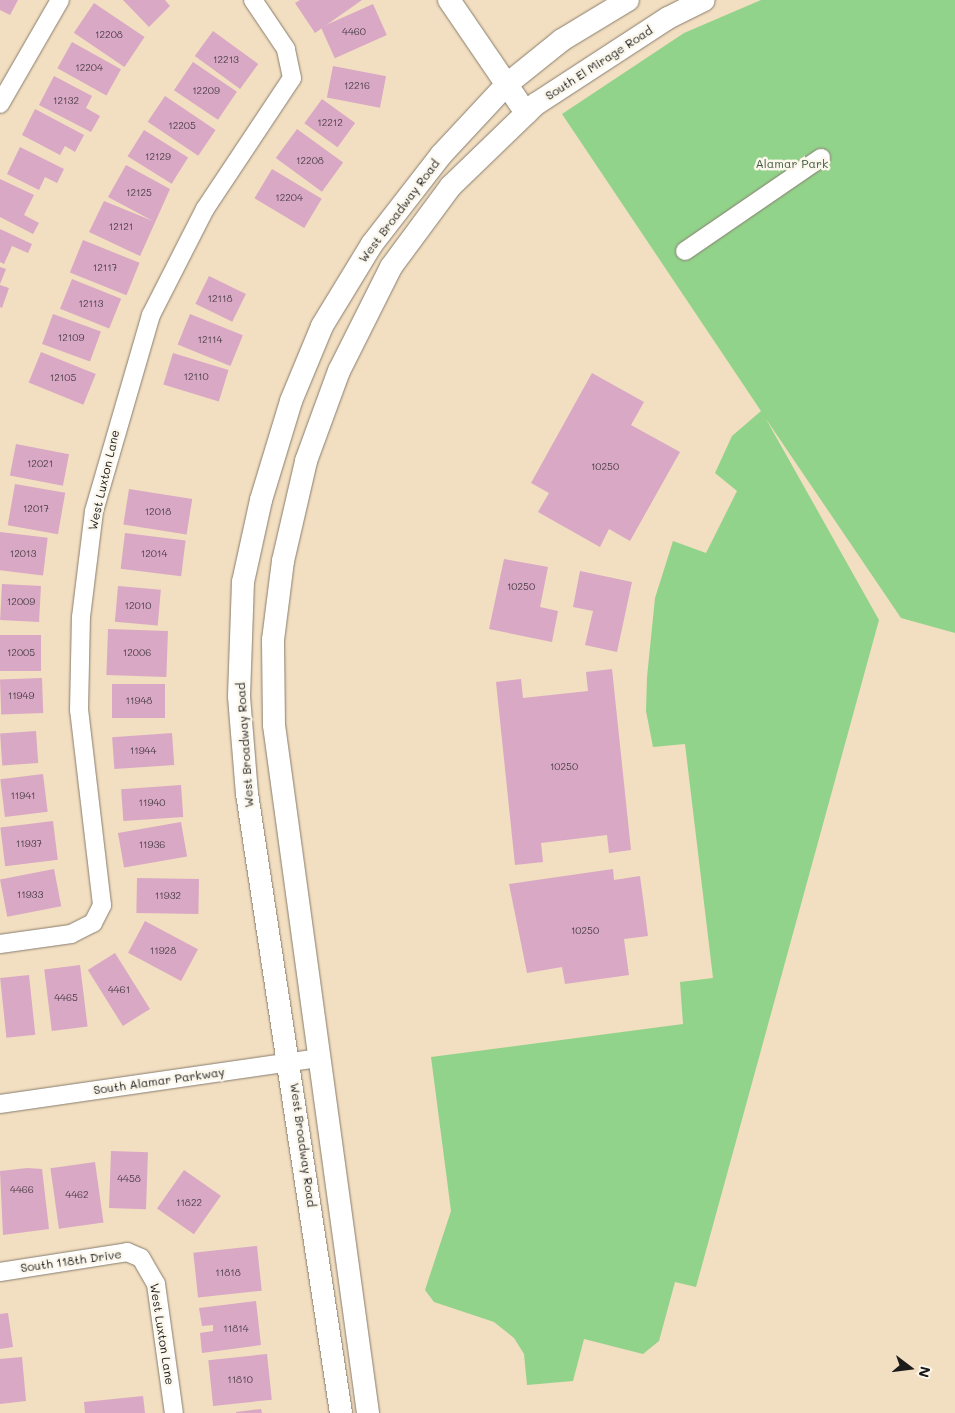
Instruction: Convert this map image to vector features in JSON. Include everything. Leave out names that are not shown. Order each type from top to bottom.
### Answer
[{"type":"main road","points":[[368,1413],[274,725],[273,640],[282,561],[313,443],[339,371],[391,267],[452,186],[526,113],[450,0]]},
{"type":"main road","points":[[506,85],[562,40],[628,0]]},
{"type":"main road","name":"South El Mirage Road","points":[[526,113],[668,18],[704,0]]},
{"type":"main road","name":"West Broadway Road","points":[[341,1413],[291,1062],[247,794],[239,696],[243,582],[261,500],[291,401],[322,326],[372,244],[441,155],[506,85]]},
{"type":"street","points":[[0,104],[60,0]]},
{"type":"street","name":"West Luxton Lane","points":[[0,944],[71,934],[93,923],[102,905],[79,710],[81,617],[94,511],[151,315],[205,209],[292,78],[286,49],[252,0]]},
{"type":"street","points":[[685,251],[821,158]]},
{"type":"street","name":"South Alamar Parkway","points":[[0,1104],[318,1058]]},
{"type":"street","name":"South 118th Drive","points":[[0,1272],[127,1252],[141,1258]]},
{"type":"street","name":"West Luxton Lane","points":[[141,1258],[156,1284],[174,1413]]},
{"type":"green space","name":"Alamar Park","points":[[761,0],[955,0],[955,633],[901,618],[766,419],[879,620],[696,1287],[675,1282],[659,1341],[643,1354],[584,1339],[573,1381],[527,1385],[524,1354],[514,1338],[494,1322],[434,1302],[425,1290],[451,1211],[431,1057],[683,1024],[680,982],[713,978],[685,744],[653,747],[646,711],[647,677],[655,598],[673,541],[706,553],[737,491],[715,473],[732,436],[761,411],[562,114],[684,33]]},
{"type":"building","points":[[0,0],[18,0],[10,15],[0,10]]},
{"type":"building","points":[[123,0],[165,0],[170,6],[149,27]]},
{"type":"building","points":[[300,0],[362,0],[315,33],[295,3]]},
{"type":"building","points":[[94,3],[145,37],[124,67],[74,33]]},
{"type":"building","points":[[373,4],[387,35],[335,58],[321,27]]},
{"type":"building","points":[[213,31],[258,64],[240,89],[195,56]]},
{"type":"building","points":[[72,42],[121,69],[106,95],[57,68]]},
{"type":"building","points":[[193,62],[237,92],[218,120],[174,90]]},
{"type":"building","points":[[333,66],[386,76],[380,108],[327,97]]},
{"type":"building","points":[[54,76],[92,96],[86,108],[100,116],[91,132],[39,105]]},
{"type":"building","points":[[165,96],[216,130],[198,156],[148,122]]},
{"type":"building","points":[[322,99],[355,123],[338,147],[304,123]]},
{"type":"building","points":[[35,109],[84,135],[75,152],[65,146],[60,155],[22,135]]},
{"type":"building","points":[[297,129],[343,163],[322,192],[276,158]]},
{"type":"building","points":[[144,130],[188,158],[172,184],[128,156]]},
{"type":"building","points":[[20,147],[64,169],[57,183],[45,177],[39,190],[7,174]]},
{"type":"building","points":[[126,165],[170,189],[140,256],[89,232],[104,201],[153,221],[108,197]]},
{"type":"building","points":[[272,169],[322,199],[304,228],[254,198]]},
{"type":"building","points":[[0,179],[34,195],[24,215],[39,223],[33,234],[0,217]]},
{"type":"building","points":[[0,229],[32,244],[28,253],[12,246],[4,264],[0,262]]},
{"type":"building","points":[[83,240],[140,263],[126,295],[70,272]]},
{"type":"building","points":[[0,267],[6,269],[0,284]]},
{"type":"building","points":[[209,276],[246,294],[232,322],[195,304]]},
{"type":"building","points":[[72,279],[121,299],[109,329],[60,309]]},
{"type":"building","points":[[0,285],[9,288],[2,308],[0,307]]},
{"type":"building","points":[[53,314],[101,331],[90,362],[42,344]]},
{"type":"building","points":[[190,314],[243,335],[230,366],[178,345]]},
{"type":"building","points":[[41,352],[96,374],[83,405],[29,383]]},
{"type":"building","points":[[173,353],[228,370],[219,402],[163,385]]},
{"type":"building","points":[[592,373],[644,402],[631,425],[680,452],[630,541],[609,529],[600,547],[538,512],[549,493],[531,483]]},
{"type":"building","points":[[16,444],[69,454],[63,486],[10,475]]},
{"type":"building","points":[[15,484],[65,493],[58,534],[8,525]]},
{"type":"building","points":[[129,489],[192,499],[187,535],[123,525]]},
{"type":"building","points":[[0,532],[48,538],[43,576],[0,570]]},
{"type":"building","points":[[125,533],[186,540],[181,576],[121,569]]},
{"type":"building","points":[[504,559],[548,567],[540,607],[558,611],[552,642],[489,629]]},
{"type":"building","points":[[580,571],[632,582],[617,652],[585,645],[593,611],[573,607]]},
{"type":"building","points":[[2,584],[41,586],[39,622],[0,620]]},
{"type":"building","points":[[118,586],[161,590],[158,626],[115,622]]},
{"type":"building","points":[[108,629],[168,631],[166,677],[106,675]]},
{"type":"building","points":[[0,635],[41,635],[41,671],[0,671]]},
{"type":"building","points":[[612,669],[631,850],[609,853],[607,835],[541,843],[543,862],[515,865],[496,682],[521,679],[523,698],[588,691],[586,672]]},
{"type":"building","points":[[42,678],[43,713],[1,714],[0,679]]},
{"type":"building","points":[[112,684],[165,684],[165,718],[112,718]]},
{"type":"building","points":[[36,731],[38,763],[2,765],[0,734]]},
{"type":"building","points":[[172,733],[174,765],[114,769],[112,737]]},
{"type":"building","points":[[43,774],[48,812],[5,817],[0,779]]},
{"type":"building","points":[[181,785],[183,817],[123,821],[121,789]]},
{"type":"building","points":[[53,821],[58,860],[5,866],[0,827]]},
{"type":"building","points":[[181,822],[187,856],[124,868],[118,833]]},
{"type":"building","points":[[54,869],[61,906],[7,917],[0,879]]},
{"type":"building","points":[[613,869],[614,880],[640,876],[648,936],[624,939],[629,975],[565,984],[562,967],[527,973],[509,884]]},
{"type":"building","points":[[137,878],[199,879],[198,914],[136,913]]},
{"type":"building","points":[[145,921],[198,949],[181,981],[128,953]]},
{"type":"building","points":[[115,953],[150,1009],[123,1026],[88,970]]},
{"type":"building","points":[[80,965],[88,1027],[52,1031],[44,969]]},
{"type":"building","points":[[29,975],[35,1035],[6,1038],[0,978]]},
{"type":"building","points":[[111,1151],[148,1152],[146,1209],[109,1208]]},
{"type":"building","points":[[95,1162],[103,1222],[59,1229],[50,1168]]},
{"type":"building","points":[[27,1168],[42,1169],[49,1229],[3,1235],[0,1171]]},
{"type":"building","points":[[184,1170],[221,1196],[194,1234],[157,1209]]},
{"type":"building","points":[[257,1246],[262,1291],[198,1297],[193,1253]]},
{"type":"building","points":[[256,1301],[261,1345],[202,1353],[200,1333],[213,1331],[213,1325],[202,1326],[199,1308]]},
{"type":"building","points":[[8,1313],[13,1347],[0,1349],[0,1314]]},
{"type":"building","points":[[267,1354],[272,1400],[213,1406],[208,1360]]},
{"type":"building","points":[[22,1357],[26,1401],[0,1404],[0,1359]]},
{"type":"building","points":[[143,1396],[145,1413],[85,1413],[84,1402]]},
{"type":"building","points":[[261,1409],[262,1413],[236,1413],[236,1412]]}]
